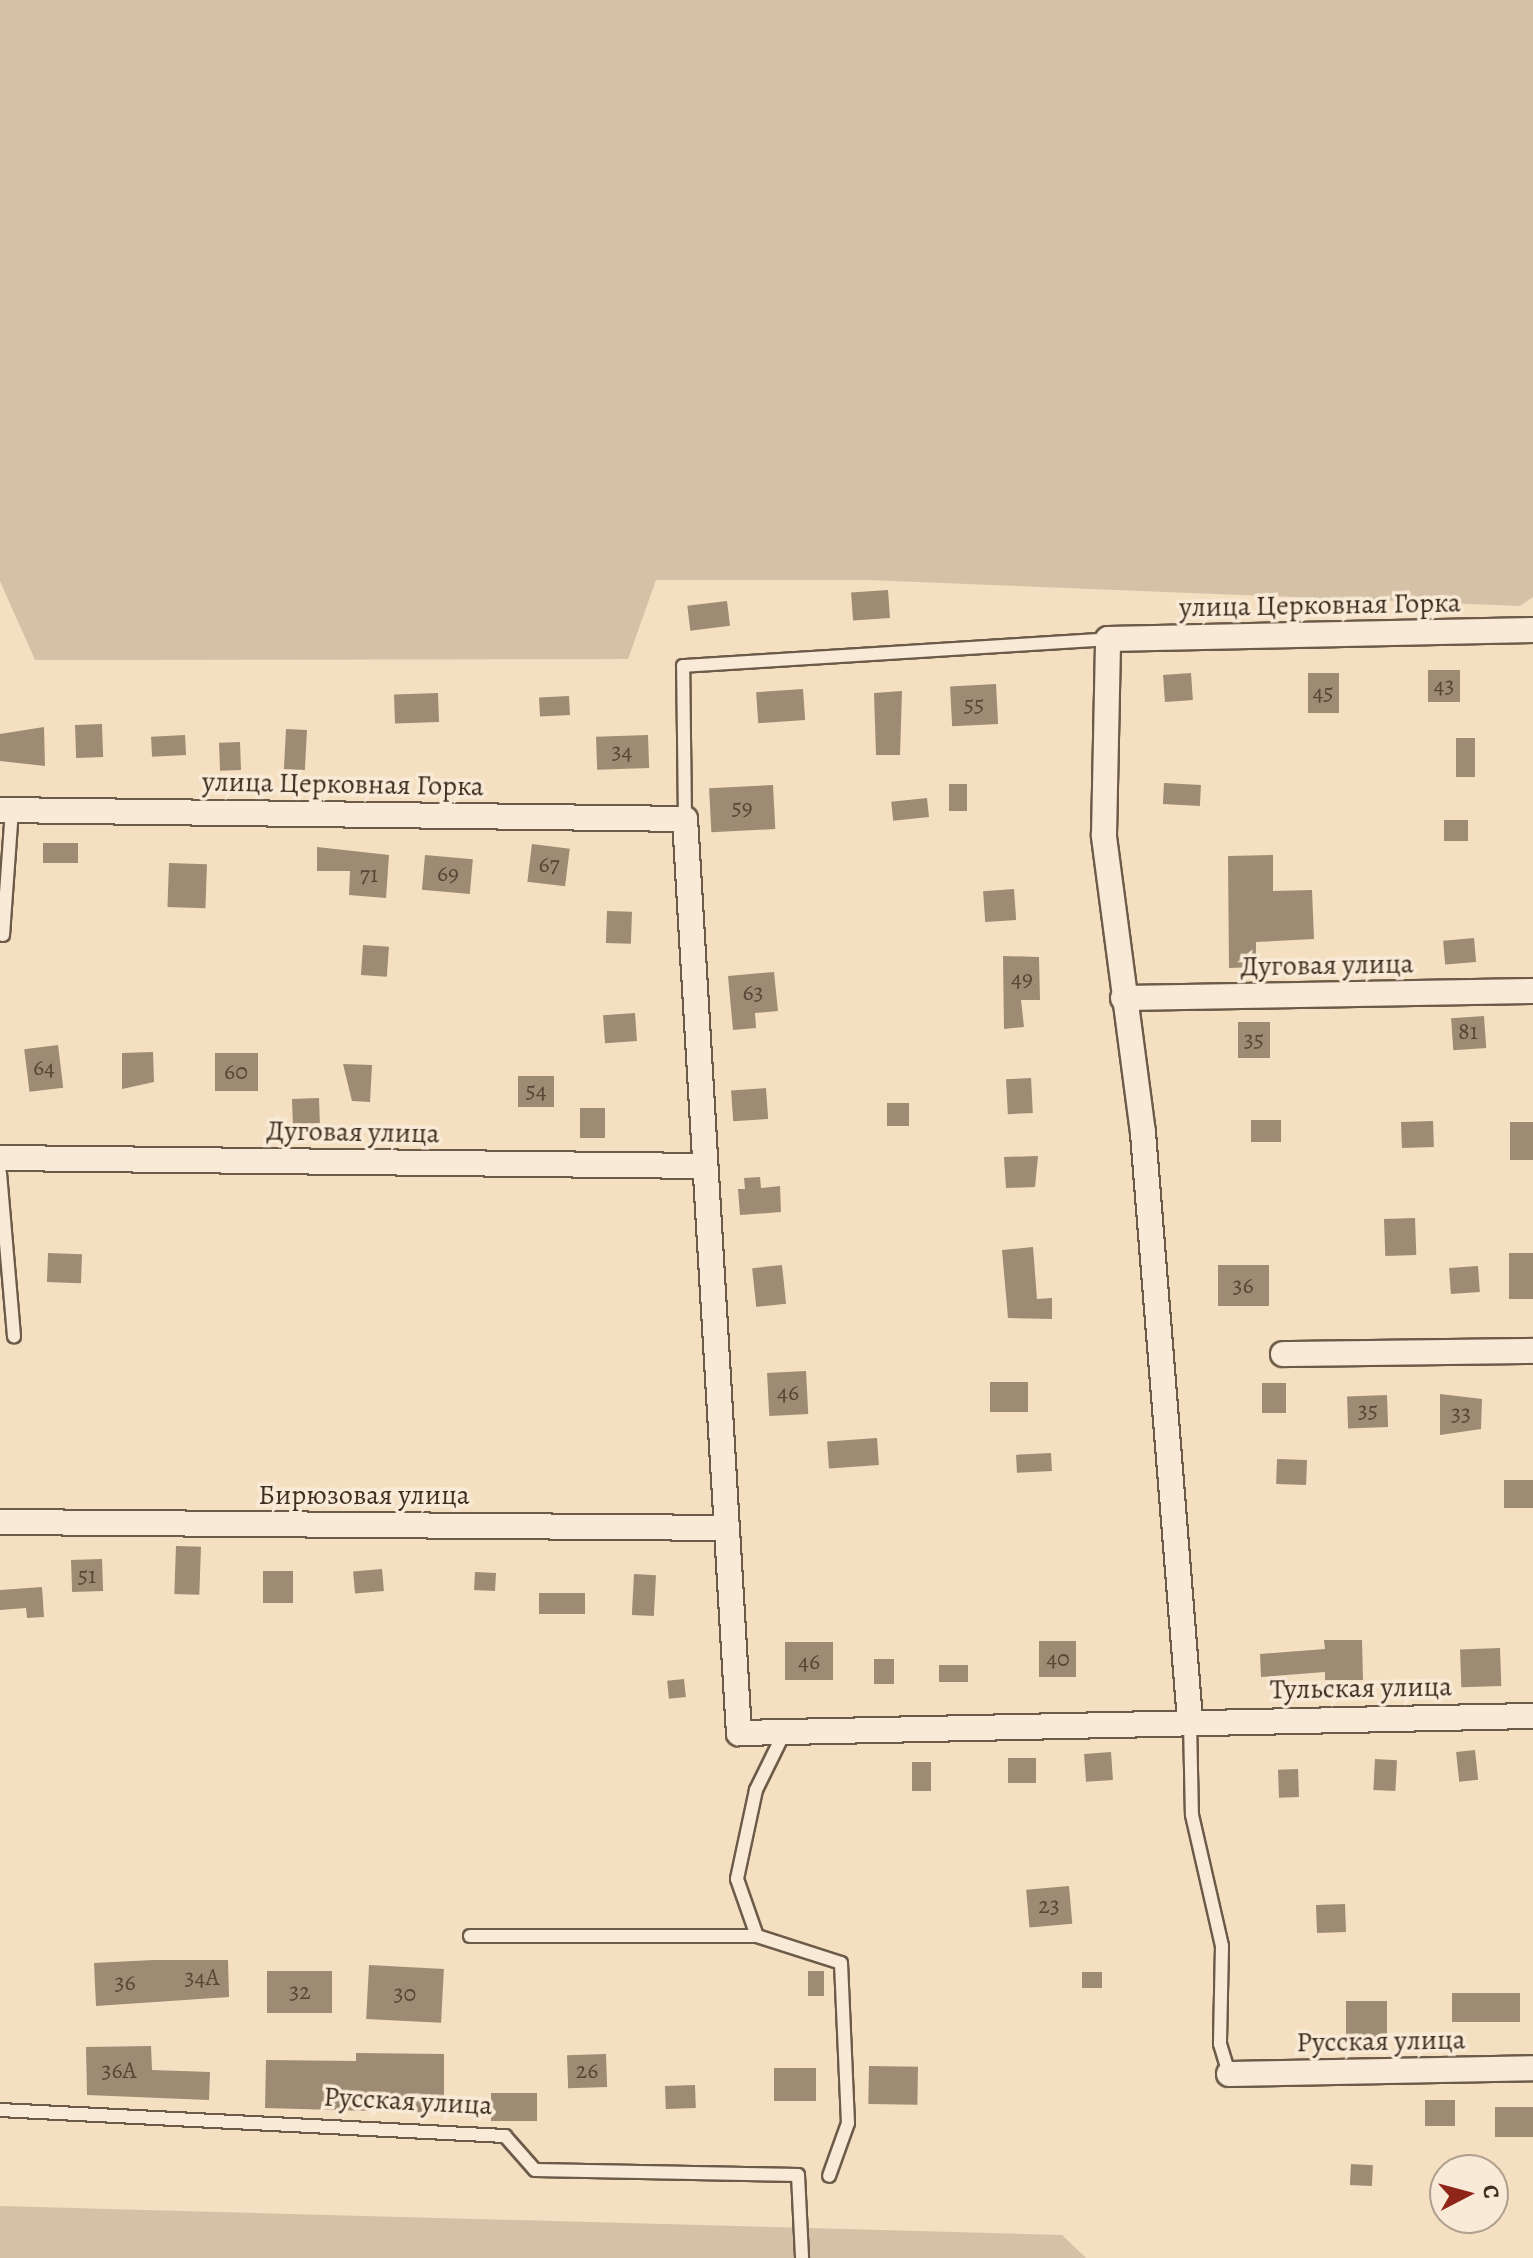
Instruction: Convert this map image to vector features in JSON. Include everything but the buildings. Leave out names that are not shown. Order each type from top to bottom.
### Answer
[{"type":"street","name":"улица Церковная Горка","points":[[1108,639],[1533,630]]},
{"type":"street","points":[[1108,639],[1104,835],[1161,1331],[1190,1720]]},
{"type":"street","name":"улица Церковная Горка","points":[[6,810],[685,819]]},
{"type":"street","points":[[685,819],[727,1528]]},
{"type":"street","name":"Дуговая улица","points":[[1123,998],[1533,991]]},
{"type":"street","name":"Дуговая улица","points":[[0,1158],[705,1166]]},
{"type":"street","points":[[1283,1354],[1533,1351]]},
{"type":"street","name":"Бирюзовая улица","points":[[0,1522],[727,1528]]},
{"type":"street","name":"Тульская улица","points":[[727,1528],[739,1733],[1190,1720],[1533,1716]]},
{"type":"street","name":"Русская улица","points":[[1229,2074],[1533,2068]]},
{"type":"lane","points":[[685,819],[683,666],[1108,639]]},
{"type":"lane","points":[[3,935],[6,810]]},
{"type":"lane","points":[[0,1173],[14,1336]]},
{"type":"lane","points":[[1190,1720],[1192,1815],[1222,1946],[1220,2044],[1229,2074]]},
{"type":"lane","points":[[757,1936],[737,1879],[756,1790],[784,1733]]},
{"type":"lane","points":[[470,1936],[757,1936],[841,1963],[848,2123],[829,2176]]},
{"type":"lane","name":"Русская улица","points":[[0,2110],[505,2136],[535,2170],[798,2175],[802,2258]]},
{"type":"shaded area","points":[[0,0],[1533,0],[1533,597],[1520,606],[867,580],[656,580],[628,659],[35,660],[0,581]]},
{"type":"shaded area","points":[[0,2206],[1062,2235],[1086,2258],[0,2258]]}]
